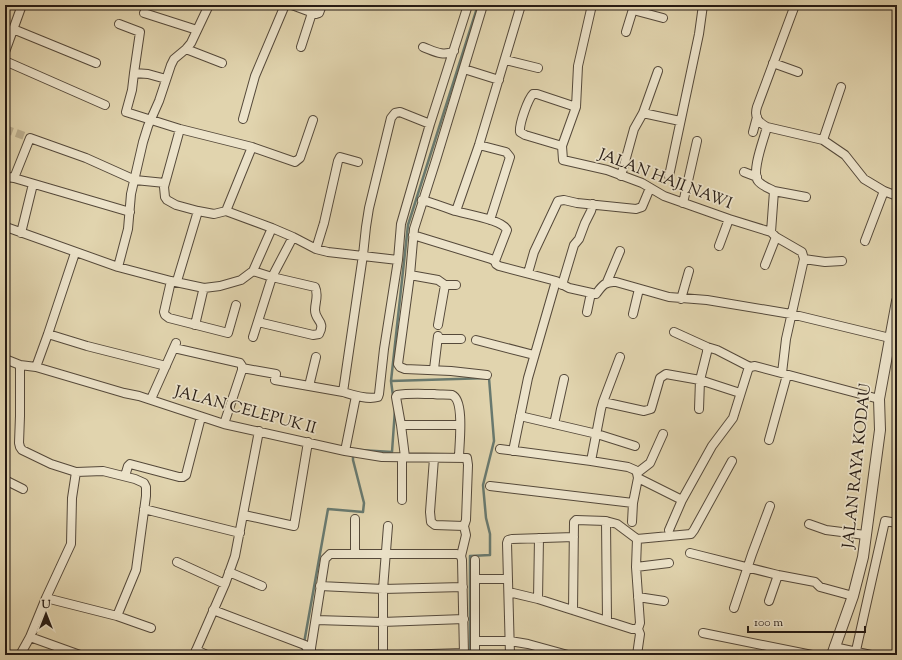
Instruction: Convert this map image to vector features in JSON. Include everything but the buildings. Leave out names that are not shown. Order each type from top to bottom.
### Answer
[{"type":"street","points":[[5,52],[22,5]]},
{"type":"street","points":[[118,267],[128,229],[131,194],[150,119],[158,101],[170,65],[174,59],[186,49],[194,38],[209,5]]},
{"type":"street","points":[[243,119],[255,76],[285,5]]},
{"type":"street","points":[[292,5],[312,13],[319,13],[322,5]]},
{"type":"street","points":[[242,368],[276,374],[275,380],[343,392],[356,396],[378,397],[402,224],[430,124],[468,5]]},
{"type":"street","points":[[483,5],[413,231],[410,275],[398,364],[400,367],[405,368],[434,369],[487,375]]},
{"type":"street","points":[[456,212],[479,145],[522,5]]},
{"type":"street","points":[[576,107],[536,94],[531,96],[519,129],[520,132],[525,135],[562,146],[576,107],[578,66],[592,5]]},
{"type":"street","points":[[669,176],[699,34],[703,5]]},
{"type":"street","points":[[794,5],[755,114],[760,123],[767,127],[823,140],[845,155],[864,179],[884,191],[897,196]]},
{"type":"street","points":[[626,32],[633,8],[664,18]]},
{"type":"street","points":[[144,13],[197,30]]},
{"type":"street","points":[[301,48],[312,13]]},
{"type":"street","points":[[119,24],[140,32],[132,90],[126,112],[180,129],[252,147],[296,162],[300,158],[313,120]]},
{"type":"street","points":[[13,29],[96,64]]},
{"type":"street","points":[[423,47],[444,54],[454,51]]},
{"type":"street","points":[[186,49],[222,63]]},
{"type":"street","points":[[505,60],[538,68]]},
{"type":"street","points":[[5,61],[105,106]]},
{"type":"street","points":[[773,63],[798,72]]},
{"type":"street","points":[[464,69],[499,80]]},
{"type":"street","points":[[621,176],[634,129],[643,113],[658,71]]},
{"type":"street","points":[[134,73],[148,74],[166,79]]},
{"type":"street","points":[[823,140],[841,87]]},
{"type":"street","points":[[343,392],[369,208],[392,114],[400,112],[430,124]]},
{"type":"street","points":[[643,113],[680,121]]},
{"type":"street","points":[[753,132],[757,117]]},
{"type":"street","points":[[767,127],[756,166],[757,180],[760,184],[774,191],[806,197]]},
{"type":"street","points":[[180,129],[165,183],[164,192],[167,200],[176,205],[198,212],[214,214],[226,212],[272,228],[316,249],[328,252],[398,260]]},
{"type":"street","points":[[14,178],[30,138],[86,158],[135,180],[165,183]]},
{"type":"street","points":[[684,203],[697,141]]},
{"type":"street","points":[[479,145],[506,152],[510,157],[490,220]]},
{"type":"street","name":"JALAN HAJI NAWI","points":[[562,146],[562,157],[565,161],[607,170],[650,188],[664,196],[773,235],[802,252],[804,258]]},
{"type":"street","points":[[226,212],[252,147]]},
{"type":"street","points":[[316,249],[324,223],[338,161],[340,157],[344,157],[358,162]]},
{"type":"street","points":[[744,172],[757,177]]},
{"type":"street","points":[[5,178],[14,178],[130,212]]},
{"type":"street","points":[[21,233],[33,184]]},
{"type":"street","points":[[528,273],[534,252],[558,201],[564,200],[640,208],[642,207],[650,188]]},
{"type":"street","points":[[765,265],[773,235],[774,191]]},
{"type":"street","points":[[865,241],[884,191]]},
{"type":"street","points":[[422,200],[456,212],[490,220],[505,226],[507,230],[495,261]]},
{"type":"street","points":[[513,451],[534,355],[559,283],[574,245],[579,239],[591,212],[593,204]]},
{"type":"street","points":[[198,212],[164,306],[165,315],[169,318],[228,333],[236,305]]},
{"type":"street","points":[[719,246],[729,219]]},
{"type":"street","points":[[402,224],[413,231],[495,261],[499,266],[528,273],[559,283],[568,288],[591,294],[596,294],[607,282],[620,250]]},
{"type":"street","points":[[6,228],[118,267],[204,288],[220,286],[241,280],[253,271],[272,228]]},
{"type":"street","points":[[253,337],[272,277],[293,237]]},
{"type":"street","points":[[36,367],[75,253]]},
{"type":"street","points":[[769,440],[784,374],[786,339],[804,258],[825,262],[842,261]]},
{"type":"street","points":[[253,271],[315,287],[317,297],[315,311],[322,328],[319,334],[313,335],[298,333],[258,322]]},
{"type":"street","points":[[681,298],[689,271]]},
{"type":"street","points":[[410,275],[438,280],[444,285],[456,285]]},
{"type":"street","points":[[607,282],[616,282],[669,297],[707,300],[791,314],[890,338]]},
{"type":"street","points":[[438,325],[444,285]]},
{"type":"street","points":[[633,314],[639,289]]},
{"type":"street","points":[[195,325],[203,291]]},
{"type":"street","points":[[587,312],[591,294]]},
{"type":"street","name":"JALAN RAYA KODAU","points":[[833,651],[854,596],[862,557],[880,430],[879,400],[890,338],[895,321],[897,301]]},
{"type":"street","points":[[674,332],[717,350],[750,367],[755,366],[879,400]]},
{"type":"street","points":[[48,334],[87,346],[166,366]]},
{"type":"street","points":[[434,369],[438,337],[461,339]]},
{"type":"street","points":[[476,340],[534,355]]},
{"type":"street","points":[[151,400],[175,345],[240,363],[242,368],[224,424]]},
{"type":"street","points":[[699,409],[700,380],[707,347]]},
{"type":"street","points":[[309,386],[316,356]]},
{"type":"street","points":[[591,461],[601,409],[620,357]]},
{"type":"street","name":"JALAN CELEPUK II","points":[[5,359],[20,365],[36,367],[151,400],[224,424],[347,451],[382,457],[459,457]]},
{"type":"street","points":[[20,365],[20,447],[22,450],[51,464],[76,472],[103,471],[125,476],[144,483],[146,491],[136,570],[117,616]]},
{"type":"street","points":[[669,530],[682,500],[712,446],[733,418],[740,393],[750,367]]},
{"type":"street","points":[[604,402],[644,411],[651,409],[660,378],[666,374],[700,380],[740,393]]},
{"type":"street","points":[[554,424],[564,379]]},
{"type":"street","points":[[402,500],[403,457],[401,425],[396,400],[397,395],[426,394],[453,396],[457,399],[459,404],[459,457],[467,458],[468,465],[466,520],[464,526],[466,536],[459,555]]},
{"type":"street","points":[[347,451],[356,396]]},
{"type":"street","points":[[520,416],[597,434],[635,446]]},
{"type":"street","points":[[125,476],[130,464],[179,477],[186,475],[201,417]]},
{"type":"street","points":[[401,425],[460,425]]},
{"type":"street","points":[[207,655],[195,653],[225,584],[235,556],[259,431]]},
{"type":"street","points":[[632,522],[633,503],[638,476],[650,463],[663,434]]},
{"type":"street","points":[[244,515],[294,526],[308,442]]},
{"type":"street","points":[[500,449],[628,467],[635,470],[638,476],[682,500]]},
{"type":"street","points":[[434,458],[430,512],[432,522],[435,525],[464,526]]},
{"type":"street","points":[[573,610],[574,522],[576,520],[606,521],[617,524],[637,539],[691,534],[732,461]]},
{"type":"street","points":[[24,654],[46,598],[71,544],[72,498],[76,472]]},
{"type":"street","points":[[5,480],[22,489]]},
{"type":"street","points":[[490,486],[633,503]]},
{"type":"street","points":[[734,608],[770,506]]},
{"type":"street","points":[[144,509],[240,533]]},
{"type":"street","points":[[355,519],[355,553]]},
{"type":"street","points":[[606,521],[607,620]]},
{"type":"street","points":[[855,653],[885,521],[897,523]]},
{"type":"street","points":[[809,524],[826,530],[865,535]]},
{"type":"street","points":[[383,655],[383,589],[388,526]]},
{"type":"street","points":[[510,655],[508,540],[574,537]]},
{"type":"street","points":[[538,599],[539,538]]},
{"type":"street","points":[[637,539],[636,567],[640,623],[638,629],[640,634],[637,655]]},
{"type":"street","points":[[690,552],[778,575],[814,582],[820,587],[854,596]]},
{"type":"street","points":[[311,654],[320,586],[327,556],[330,554],[355,553],[386,555],[459,555]]},
{"type":"street","points":[[398,655],[464,654],[462,560],[459,555]]},
{"type":"street","points":[[475,560],[475,655]]},
{"type":"street","points":[[177,562],[225,584]]},
{"type":"street","points":[[636,567],[669,563]]},
{"type":"street","points":[[229,572],[262,586]]},
{"type":"street","points":[[769,601],[778,575]]},
{"type":"street","points":[[475,580],[508,579]]},
{"type":"street","points":[[320,586],[383,589],[463,587]]},
{"type":"street","points":[[508,592],[538,599],[632,629],[638,629]]},
{"type":"street","points":[[638,597],[664,601]]},
{"type":"street","points":[[46,598],[117,616],[151,628]]},
{"type":"street","points":[[213,610],[305,645],[311,654]]},
{"type":"street","points":[[316,620],[382,622],[464,619]]},
{"type":"street","points":[[703,633],[812,655]]},
{"type":"street","points":[[30,637],[80,655]]},
{"type":"street","points":[[475,641],[510,641],[528,644],[568,655]]},
{"type":"street","points":[[833,651],[871,655]]},
{"type":"street","points":[[311,654],[325,655]]},
{"type":"waterway","points":[[393,396],[391,381],[408,225],[478,5]]},
{"type":"waterway","points":[[391,381],[489,378],[494,441],[483,485],[486,518],[490,534],[490,555],[470,556],[470,655]]},
{"type":"waterway","points":[[360,450],[392,452],[395,409]]},
{"type":"waterway","points":[[304,643],[328,509],[363,512],[364,503],[353,455]]},
{"type":"waterway","points":[[302,655],[303,648]]},
{"type":"tunnel","points":[[5,129],[30,138]]}]
